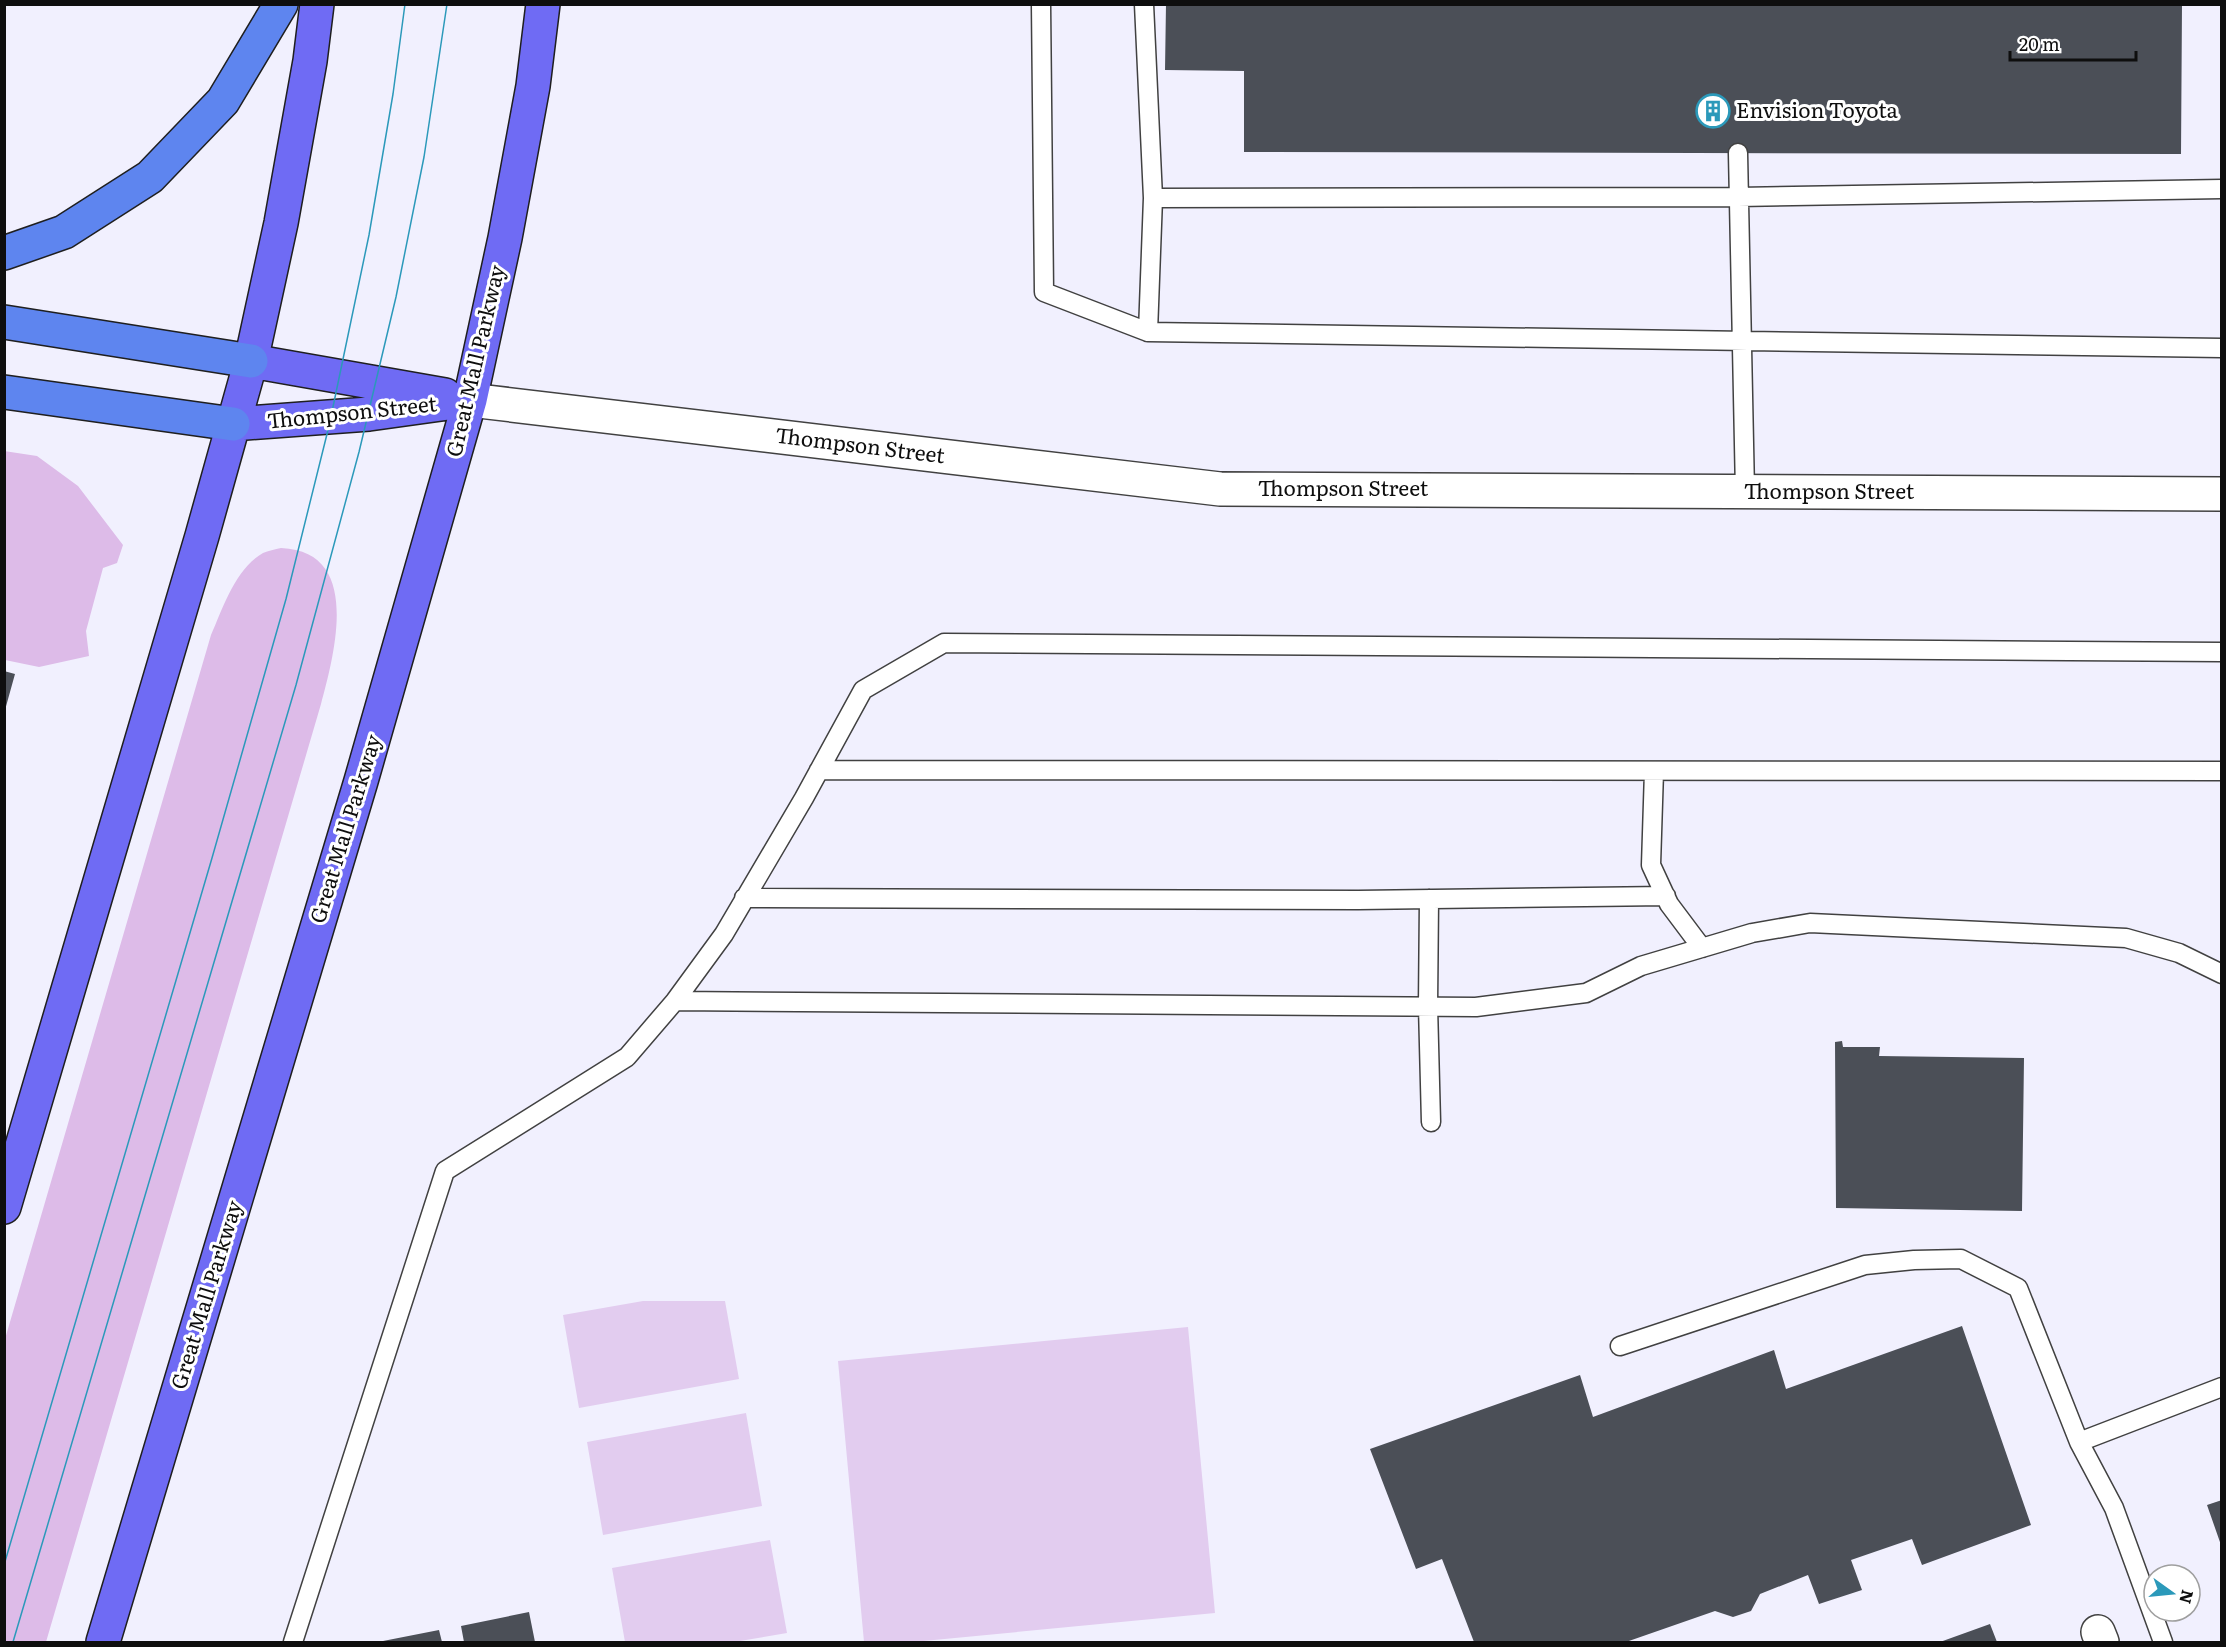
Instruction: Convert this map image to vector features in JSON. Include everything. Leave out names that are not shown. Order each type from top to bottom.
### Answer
[{"type":"highway","points":[[4,253],[64,232],[150,177],[223,101],[281,4]]},
{"type":"highway","points":[[4,322],[251,361]]},
{"type":"highway","points":[[4,392],[233,424]]},
{"type":"main road","points":[[4,1207],[251,361],[281,223],[318,4]]},
{"type":"main road","name":"Great Mall Parkway","points":[[103,1642],[361,781],[470,400],[509,215],[533,86],[543,4]]},
{"type":"main road","name":"Thompson Street","points":[[251,361],[470,400]]},
{"type":"main road","name":"Thompson Street","points":[[233,424],[369,414],[470,400]]},
{"type":"street","name":"Thompson Street","points":[[470,400],[1220,489],[2222,494]]},
{"type":"lane","points":[[1041,4],[1044,292],[1148,332],[2222,348]]},
{"type":"lane","points":[[1144,4],[1153,198],[1148,332]]},
{"type":"lane","points":[[1738,153],[1737,197],[1745,492]]},
{"type":"lane","points":[[1153,198],[1737,197],[2222,189]]},
{"type":"lane","points":[[293,1642],[445,1171],[627,1057],[675,1001],[724,934],[863,690],[944,643],[2222,652]]},
{"type":"lane","points":[[819,770],[2222,771]]},
{"type":"lane","points":[[1654,771],[1650,866],[1665,896],[1702,948]]},
{"type":"lane","points":[[744,898],[1429,899],[1665,896]]},
{"type":"lane","points":[[1429,899],[1428,1006],[1431,1122]]},
{"type":"lane","points":[[675,1001],[1476,1006],[1586,993],[1641,966],[1752,933],[1810,923],[2126,938],[2179,953],[2222,974]]},
{"type":"lane","points":[[1620,1346],[1865,1265],[1914,1260],[1961,1259],[2018,1288],[2079,1442],[2114,1508],[2163,1642]]},
{"type":"lane","points":[[2079,1442],[2222,1387]]},
{"type":"shaded area","points":[[4,451],[37,456],[78,486],[123,545],[117,563],[103,568],[86,631],[89,656],[39,667],[5,660]]},
{"type":"shaded area","points":[[281,548],[307,554],[324,567],[333,586],[337,609],[336,634],[321,704],[46,1642],[5,1642],[5,1339],[211,635],[225,601],[245,569],[263,553]]},
{"type":"shaded area","points":[[643,1301],[725,1301],[739,1379],[579,1408],[563,1315]]},
{"type":"shaded area","points":[[1188,1327],[1215,1613],[913,1642],[864,1642],[838,1361]]},
{"type":"shaded area","points":[[746,1413],[762,1506],[603,1535],[587,1442]]},
{"type":"shaded area","points":[[770,1540],[787,1633],[734,1642],[625,1642],[612,1568]]},
{"type":"building","name":"Envision Toyota","points":[[1166,4],[2182,4],[2181,154],[1244,152],[1244,71],[1165,70]]},
{"type":"building","points":[[4,671],[15,674],[5,710],[4,710]]},
{"type":"building","points":[[1842,1041],[1843,1047],[1880,1047],[1879,1056],[2024,1058],[2022,1211],[1836,1208],[1835,1042]]},
{"type":"building","points":[[1962,1326],[2031,1525],[1922,1565],[1912,1539],[1851,1560],[1862,1590],[1819,1604],[1808,1575],[1760,1594],[1751,1611],[1733,1617],[1715,1611],[1626,1642],[1474,1642],[1442,1559],[1416,1569],[1370,1449],[1580,1375],[1593,1417],[1774,1350],[1786,1389]]},
{"type":"building","points":[[2222,1500],[2222,1545],[2221,1545],[2207,1505]]},
{"type":"building","points":[[529,1612],[535,1642],[464,1642],[461,1626]]},
{"type":"building","points":[[1990,1624],[1997,1642],[1940,1642]]},
{"type":"building","points":[[439,1630],[442,1642],[383,1642],[383,1641]]},
{"type":"tram line","points":[[4,1565],[286,599],[329,426],[369,235],[393,94],[405,4]]},
{"type":"tram line","points":[[13,1642],[296,685],[359,452],[396,297],[424,157],[447,4]]},
{"type":"place","name":"Envision Toyota","points":[[1713,111]]}]
